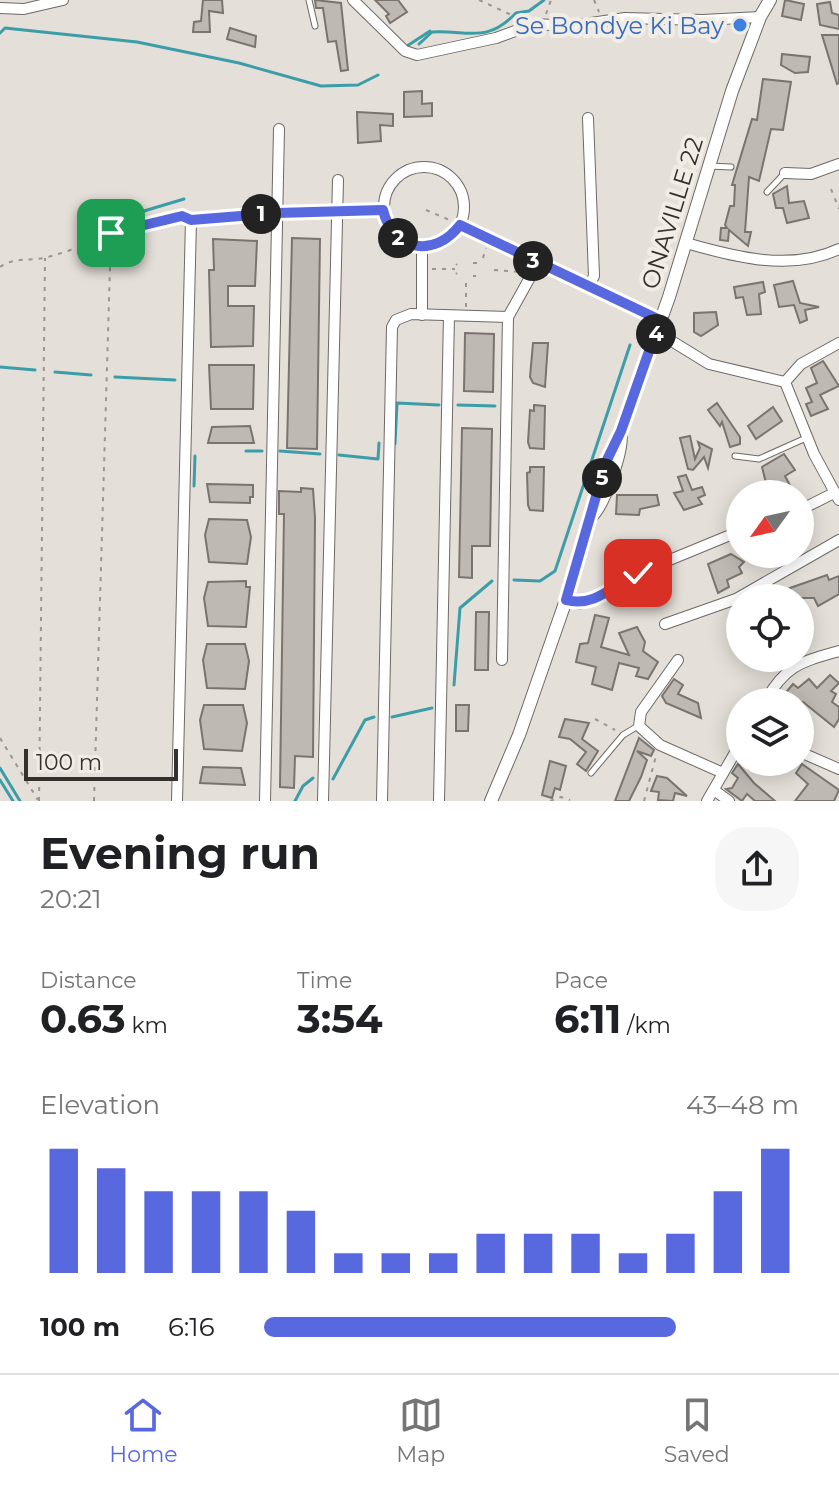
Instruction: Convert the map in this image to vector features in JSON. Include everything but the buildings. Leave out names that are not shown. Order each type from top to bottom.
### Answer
[{"type":"street","points":[[0,8],[24,9],[63,0]]},
{"type":"street","points":[[353,0],[410,54],[444,51],[534,24],[571,26],[605,19],[760,17]]},
{"type":"street","name":"ONAVILLE 22","points":[[491,801],[519,735],[566,600],[606,462],[621,431],[760,17],[770,0]]},
{"type":"street","points":[[588,118],[594,276],[589,286]]},
{"type":"street","points":[[265,801],[279,129]]},
{"type":"street","points":[[785,173],[811,174],[839,164]]},
{"type":"street","points":[[416,167],[431,167],[445,172],[463,196],[460,225],[451,238],[438,246],[422,248],[400,240],[391,232],[383,210],[384,195],[402,172],[416,167]]},
{"type":"street","points":[[323,801],[338,180]]},
{"type":"street","points":[[177,801],[191,220],[277,213],[383,210]]},
{"type":"street","points":[[460,225],[589,286],[658,326],[709,364],[785,382]]},
{"type":"street","points":[[686,243],[727,255],[782,261],[816,258],[839,249]]},
{"type":"street","points":[[422,248],[422,315]]},
{"type":"street","points":[[502,660],[508,317],[538,263]]},
{"type":"street","points":[[382,801],[392,327],[402,316],[508,317]]},
{"type":"street","points":[[439,801],[449,316]]},
{"type":"street","points":[[785,382],[801,364],[838,345]]},
{"type":"street","points":[[785,382],[807,438],[836,496],[814,505]]},
{"type":"street","points":[[566,600],[579,604],[599,598],[638,573],[726,537]]},
{"type":"street","points":[[768,584],[839,540]]},
{"type":"street","points":[[665,624],[726,604]]},
{"type":"street","points":[[814,657],[839,651]]},
{"type":"street","points":[[678,660],[641,712],[639,726],[660,745],[723,773]]},
{"type":"street","points":[[814,758],[839,769]]},
{"type":"street","points":[[707,801],[726,768]]},
{"type":"street","points":[[714,790],[729,801]]},
{"type":"lane","points":[[309,0],[315,26]]},
{"type":"lane","points":[[709,166],[731,167]]},
{"type":"lane","points":[[767,192],[785,173]]},
{"type":"lane","points":[[735,456],[759,459],[807,438]]},
{"type":"lane","points":[[591,773],[623,735],[639,726]]},
{"type":"path","points":[[479,0],[518,18]]},
{"type":"path","points":[[534,24],[546,15],[551,0]]},
{"type":"path","points":[[594,0],[605,19]]},
{"type":"path","points":[[831,189],[839,209]]},
{"type":"path","points":[[426,210],[441,216]]},
{"type":"path","points":[[0,267],[11,259],[45,258],[111,233],[182,216],[191,220]]},
{"type":"path","points":[[94,801],[111,233]]},
{"type":"path","points":[[39,801],[45,258]]},
{"type":"path","points":[[435,269],[456,266]]},
{"type":"path","points":[[494,270],[521,272]]},
{"type":"path","points":[[466,281],[466,316]]},
{"type":"path","points":[[595,719],[623,735]]},
{"type":"path","points":[[0,738],[39,801]]},
{"type":"path","points":[[644,801],[660,745]]},
{"type":"path","points":[[550,801],[561,797],[570,800]]},
{"type":"waterway","points":[[419,44],[432,32],[477,33],[495,29],[516,13],[529,11],[544,0]]},
{"type":"waterway","points":[[0,33],[5,28],[137,42],[239,63],[321,86],[358,85],[378,75]]},
{"type":"waterway","points":[[404,48],[430,31]]},
{"type":"waterway","points":[[114,220],[184,199]]},
{"type":"waterway","points":[[514,580],[540,581],[555,571],[630,345]]},
{"type":"waterway","points":[[0,367],[35,370]]},
{"type":"waterway","points":[[55,372],[91,375]]},
{"type":"waterway","points":[[115,377],[175,380]]},
{"type":"waterway","points":[[395,444],[397,403],[439,405]]},
{"type":"waterway","points":[[458,405],[495,406]]},
{"type":"waterway","points":[[339,455],[378,459],[379,443]]},
{"type":"waterway","points":[[246,451],[262,451]]},
{"type":"waterway","points":[[280,451],[320,454]]},
{"type":"waterway","points":[[194,486],[195,456]]},
{"type":"waterway","points":[[454,685],[460,608],[492,581]]},
{"type":"waterway","points":[[392,717],[432,708]]},
{"type":"waterway","points":[[333,779],[365,720],[374,717]]},
{"type":"waterway","points":[[0,768],[20,801]]},
{"type":"waterway","points":[[295,801],[303,786],[313,778]]},
{"type":"waterway","points":[[0,780],[13,801]]},
{"type":"place","name":"Se Bondye Ki Bay","points":[[740,25]]},
{"type":"route","points":[[111,233],[182,216],[191,220],[277,213],[383,210],[391,232],[411,246],[438,246],[451,238],[460,225],[660,320],[621,431],[606,462],[566,600],[579,604],[599,598],[638,573]]}]
